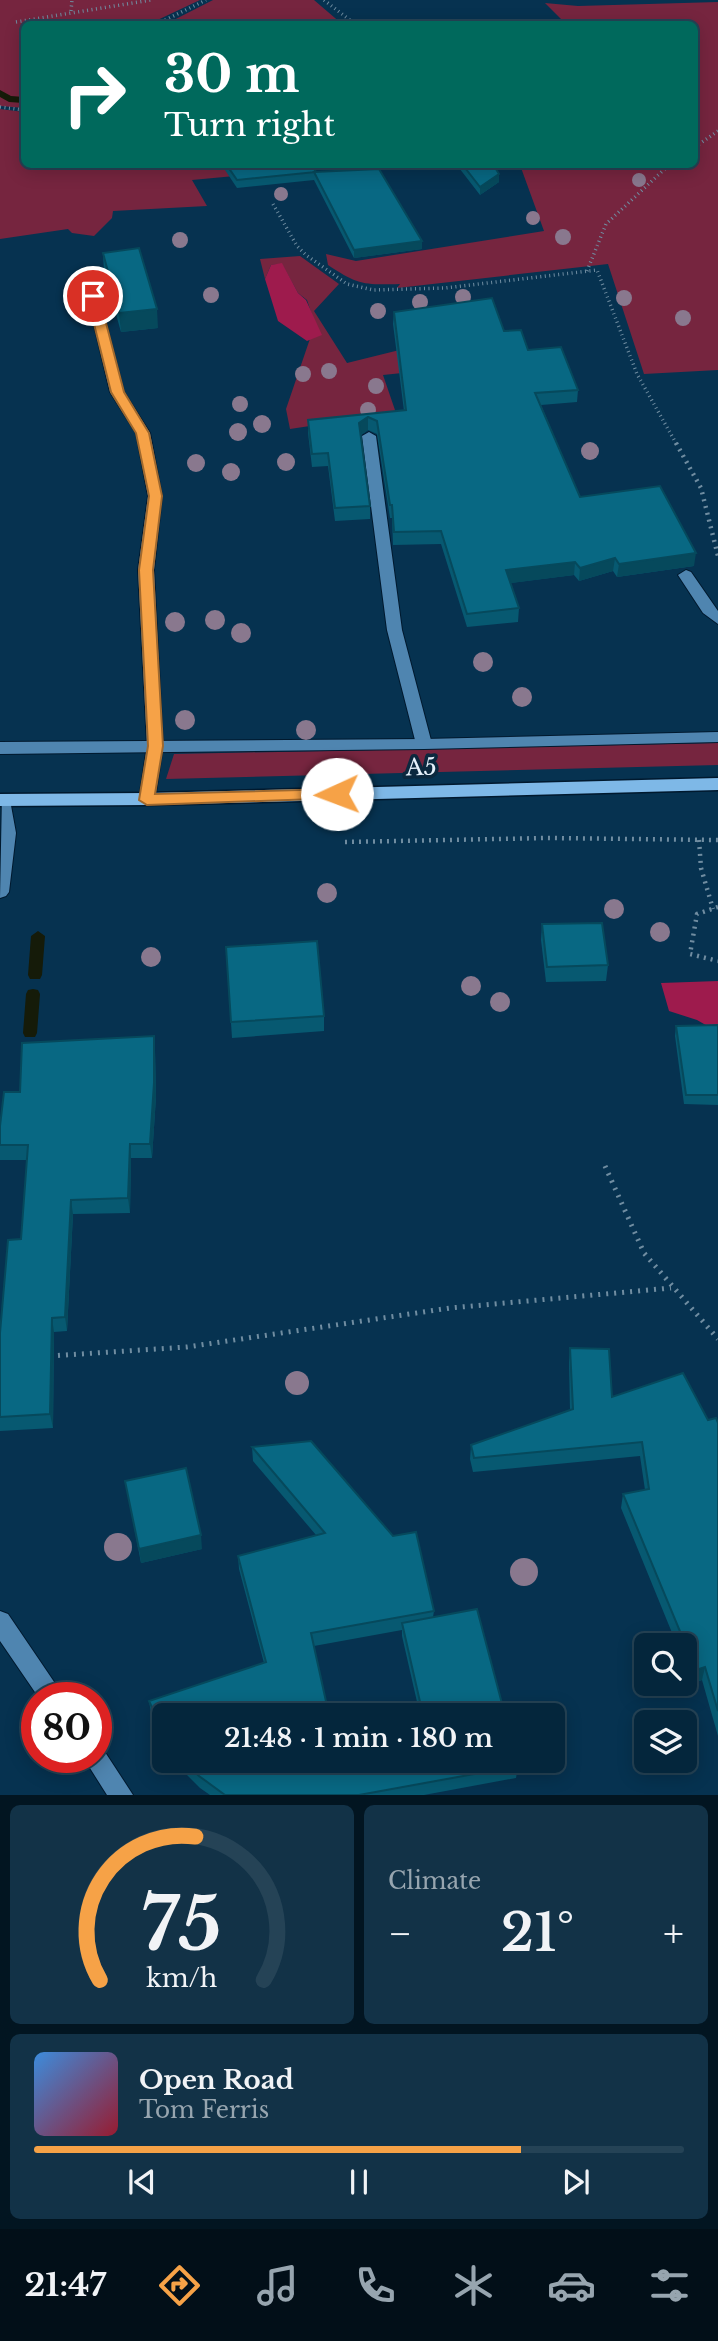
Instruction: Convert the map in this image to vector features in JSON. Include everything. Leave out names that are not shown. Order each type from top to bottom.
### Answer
[{"type":"highway","name":"A5","points":[[1,800],[147,800],[718,783]]},
{"type":"street","points":[[93,296],[117,392],[143,433],[155,496],[146,570],[155,746],[147,800]]},
{"type":"street","points":[[369,436],[390,621],[404,685],[424,744]]},
{"type":"street","points":[[686,575],[708,610],[718,619]]},
{"type":"street","points":[[0,748],[424,744],[718,737]]},
{"type":"street","points":[[0,892],[7,833],[1,800]]},
{"type":"street","points":[[0,1622],[42,1682]]},
{"type":"street","points":[[105,1773],[121,1795]]},
{"type":"path","points":[[71,11],[72,0]]},
{"type":"path","points":[[16,22],[151,0]]},
{"type":"path","points":[[163,21],[206,0]]},
{"type":"path","points":[[324,0],[351,21]]},
{"type":"path","points":[[0,107],[21,110]]},
{"type":"path","points":[[698,145],[718,131]]},
{"type":"path","points":[[587,271],[606,224],[666,168]]},
{"type":"path","points":[[273,204],[297,246],[306,256],[347,284],[373,290],[445,288],[597,270],[637,374],[701,488],[718,556]]},
{"type":"path","points":[[345,842],[547,838],[718,840]]},
{"type":"path","points":[[699,839],[701,867],[716,908],[697,914],[690,954],[718,961]]},
{"type":"path","points":[[605,1166],[644,1253],[671,1288],[718,1339]]},
{"type":"path","points":[[40,1357],[187,1347],[450,1308],[671,1288]]},
{"type":"shaded area","points":[[0,0],[200,0],[155,21],[21,21],[21,108],[0,106]]},
{"type":"shaded area","points":[[213,0],[314,0],[338,21],[172,21]]},
{"type":"shaded area","points":[[718,2],[718,370],[644,374],[608,264],[397,288],[400,284],[369,284],[354,280],[328,265],[326,254],[356,261],[544,231],[521,168],[698,168],[698,21],[563,21],[545,3],[578,6]]},
{"type":"shaded area","points":[[0,109],[21,112],[21,168],[319,168],[192,180],[207,206],[113,211],[112,218],[94,236],[72,233],[68,229],[0,239]]},
{"type":"shaded area","points":[[300,256],[339,284],[314,311],[347,363],[456,336],[469,366],[383,375],[396,413],[290,429],[286,409],[315,324],[307,300],[298,293],[282,264],[271,265],[265,279],[260,259]]},
{"type":"shaded area","points":[[282,263],[298,293],[306,300],[322,335],[307,341],[278,321],[265,279],[271,265]]},
{"type":"shaded area","points":[[718,743],[718,765],[166,779],[174,754]]},
{"type":"shaded area","points":[[718,981],[718,1032],[697,1020],[669,1011],[661,983]]},
{"type":"building","points":[[229,168],[314,168],[316,172],[237,180]]},
{"type":"building","points":[[465,168],[495,168],[499,174],[480,187]]},
{"type":"building","points":[[379,169],[422,241],[354,250],[314,172]]},
{"type":"building","points":[[139,248],[157,309],[119,313],[103,253]]},
{"type":"building","points":[[492,298],[504,331],[521,330],[528,350],[561,347],[578,390],[535,393],[580,497],[660,486],[696,553],[619,564],[615,558],[580,568],[575,562],[506,570],[519,608],[467,614],[441,531],[394,532],[392,505],[377,421],[368,417],[359,423],[370,506],[335,508],[328,453],[312,454],[308,420],[406,410],[394,312]]},
{"type":"building","points":[[602,923],[608,965],[547,967],[542,924]]},
{"type":"building","points":[[317,941],[324,1016],[231,1022],[226,947]]},
{"type":"building","points":[[718,1025],[718,1095],[686,1095],[676,1026]]},
{"type":"building","points":[[154,1036],[150,1144],[130,1144],[128,1198],[71,1200],[65,1317],[52,1318],[50,1414],[0,1417],[0,1333],[8,1240],[21,1239],[28,1145],[0,1145],[0,1126],[4,1092],[20,1092],[22,1043]]},
{"type":"building","points":[[570,1348],[609,1349],[612,1397],[683,1373],[708,1420],[716,1418],[718,1711],[705,1667],[697,1670],[697,1633],[681,1633],[623,1494],[649,1489],[642,1442],[474,1458],[471,1445],[573,1409]]},
{"type":"building","points":[[311,1441],[393,1536],[416,1532],[434,1611],[311,1633],[326,1703],[152,1703],[152,1707],[149,1701],[266,1662],[238,1556],[325,1533],[252,1447]]},
{"type":"building","points":[[186,1468],[201,1535],[139,1549],[125,1481]]},
{"type":"building","points":[[477,1609],[502,1703],[420,1703],[402,1623]]},
{"type":"building","points":[[196,1773],[480,1773],[359,1795],[225,1795]]},
{"type":"waterway","points":[[0,93],[9,99],[21,100]]},
{"type":"waterway","points":[[35,975],[38,936]]},
{"type":"waterway","points":[[30,1033],[33,994]]},
{"type":"route","points":[[93,296],[117,392],[143,433],[155,496],[146,570],[155,746],[147,800],[337,794]]}]
